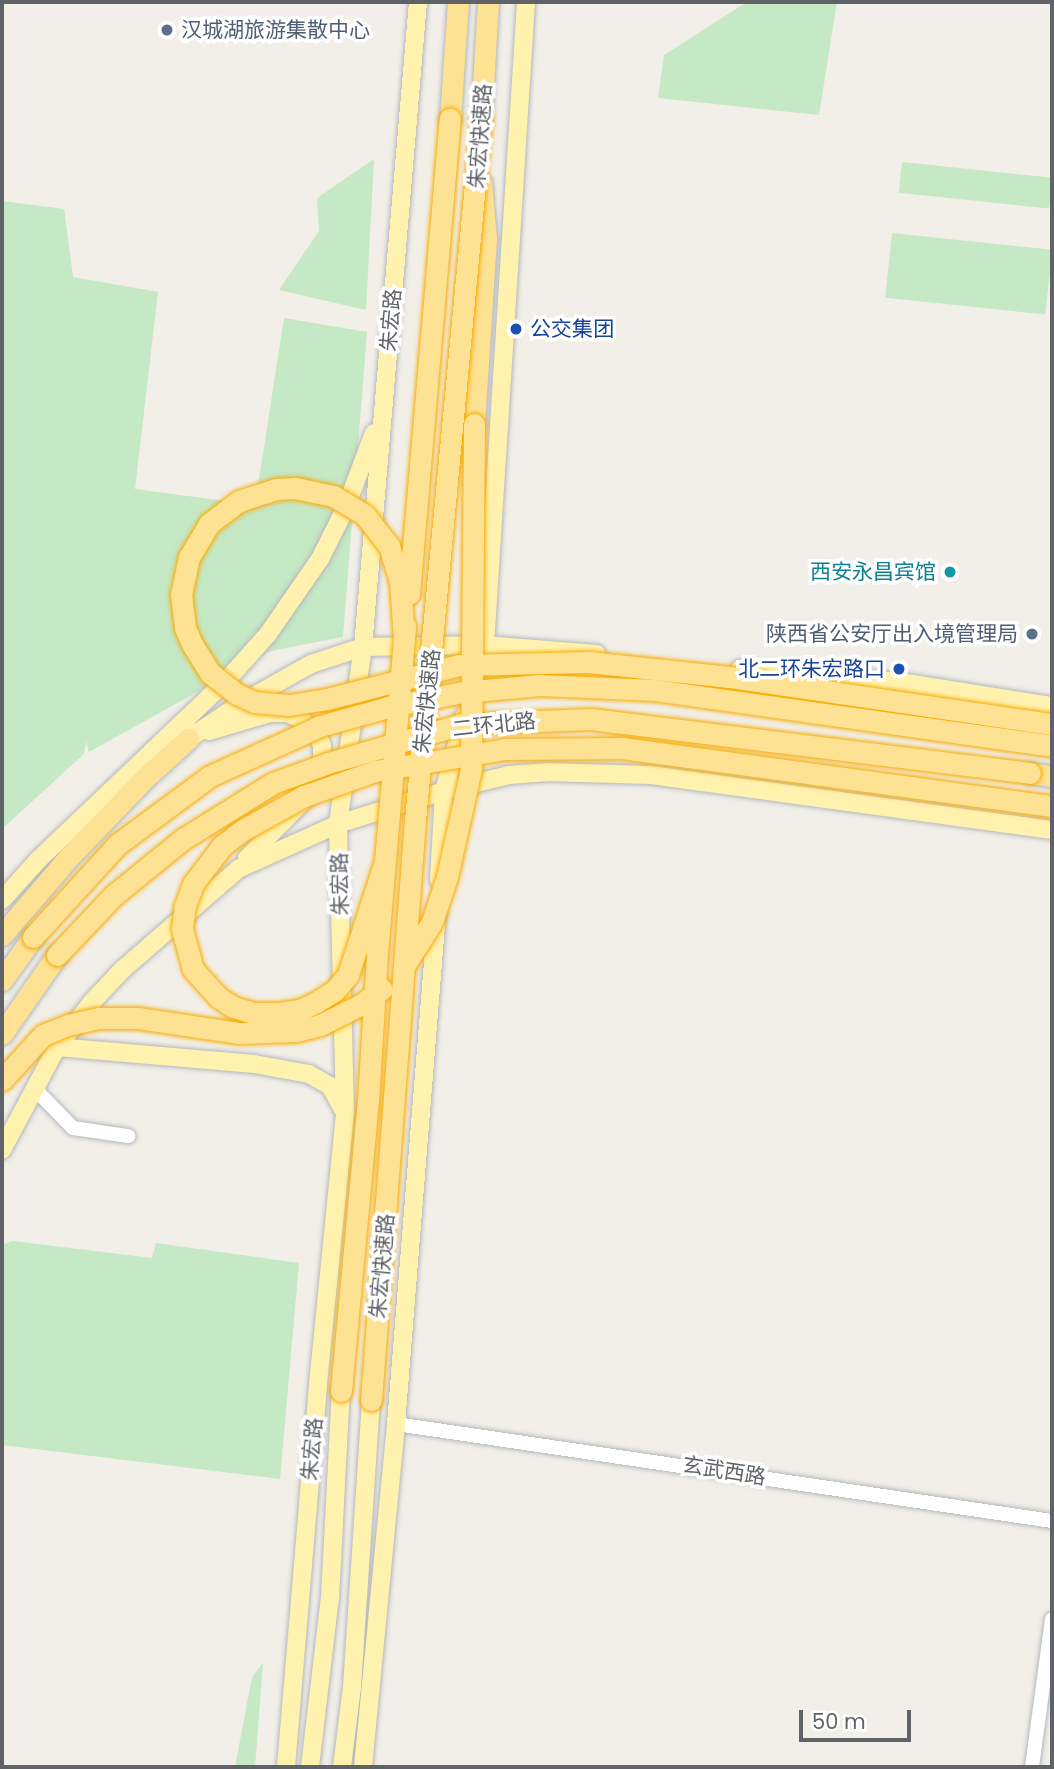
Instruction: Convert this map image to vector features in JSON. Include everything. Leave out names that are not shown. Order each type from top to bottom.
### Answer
[{"type":"highway","name":"朱宏快速路","points":[[341,1391],[368,1101],[384,864],[458,2]]},
{"type":"highway","name":"朱宏快速路","points":[[371,1400],[415,820],[479,163],[488,2]]},
{"type":"highway","points":[[2,1080],[11,1066],[43,1035],[68,1025],[99,1018],[138,1017],[254,1034],[296,1031],[320,1025],[381,990],[400,972],[423,940],[447,877],[471,769],[474,424],[486,239],[479,163]]},
{"type":"highway","points":[[404,640],[400,582],[389,546],[365,515],[333,496],[295,488],[276,489],[239,501],[209,524],[189,557],[181,594],[185,628],[192,644],[210,673],[237,694],[254,702],[289,705],[327,699],[459,665],[589,662],[729,677],[1052,724]]},
{"type":"highway","name":"二环北路","points":[[2,980],[33,937],[118,844],[210,776],[320,726],[392,706],[463,692],[540,685],[655,690],[1052,746]]},
{"type":"highway","name":"二环北路","points":[[2,1034],[57,955],[114,895],[183,839],[273,783],[328,763],[462,724],[591,719],[1052,776]]},
{"type":"highway","points":[[2,934],[118,807],[188,739]]},
{"type":"highway","points":[[384,864],[348,975],[334,991],[315,1003],[299,1010],[254,1013],[233,1007],[218,997],[193,969],[182,929],[185,906],[193,884],[222,846],[241,831],[304,796],[375,771],[505,749],[622,748],[1052,806]]},
{"type":"main road","name":"朱宏路","points":[[286,1767],[318,1384],[345,1113],[338,824],[363,647],[418,2]]},
{"type":"main road","points":[[363,1767],[396,1424],[435,956],[444,791],[485,645],[526,2]]},
{"type":"main road","points":[[2,900],[38,860],[226,681],[291,606],[320,559],[346,507],[384,404]]},
{"type":"main road","points":[[188,739],[276,682],[311,664],[363,647],[485,645],[900,682],[1052,706]]},
{"type":"main road","points":[[2,1150],[57,1048],[92,1002],[122,970],[238,869],[317,787],[322,772],[322,746],[318,736],[302,720],[288,713],[246,719],[188,739],[141,760],[118,807]]},
{"type":"main road","points":[[238,869],[338,824],[444,791],[509,775],[549,772],[652,775],[1052,830]]},
{"type":"main road","points":[[57,1048],[254,1064],[309,1073],[330,1086],[345,1113]]},
{"type":"main road","name":"朱宏路","points":[[310,1767],[330,1598],[341,1391]]},
{"type":"main road","points":[[342,1767],[352,1687],[371,1400]]},
{"type":"street","points":[[34,1088],[73,1128],[128,1136]]},
{"type":"street","name":"玄武西路","points":[[396,1424],[1052,1521]]},
{"type":"street","points":[[1032,1767],[1052,1619]]},
{"type":"green space","points":[[747,2],[837,2],[819,115],[658,98],[664,55]]},
{"type":"green space","points":[[374,159],[366,310],[279,290],[319,231],[317,198]]},
{"type":"green space","points":[[902,162],[1052,178],[1049,209],[899,193]]},
{"type":"green space","points":[[2,201],[64,209],[73,277],[158,292],[135,489],[255,505],[284,318],[367,332],[343,637],[271,651],[89,752],[86,741],[84,754],[2,829]]},
{"type":"green space","points":[[892,233],[1052,250],[1045,314],[885,298]]},
{"type":"green space","points":[[13,1241],[152,1258],[156,1243],[299,1263],[280,1479],[2,1445],[2,1245]]},
{"type":"green space","points":[[263,1663],[255,1767],[235,1767],[252,1677]]},
{"type":"place","name":"汉城湖旅游集散中心","points":[[167,30]]},
{"type":"place","name":"公交集团","points":[[516,329]]},
{"type":"place","name":"西安永昌宾馆","points":[[950,572]]},
{"type":"place","name":"陕西省公安厅出入境管理局","points":[[1032,634]]},
{"type":"place","name":"北二环朱宏路口","points":[[899,669]]}]
